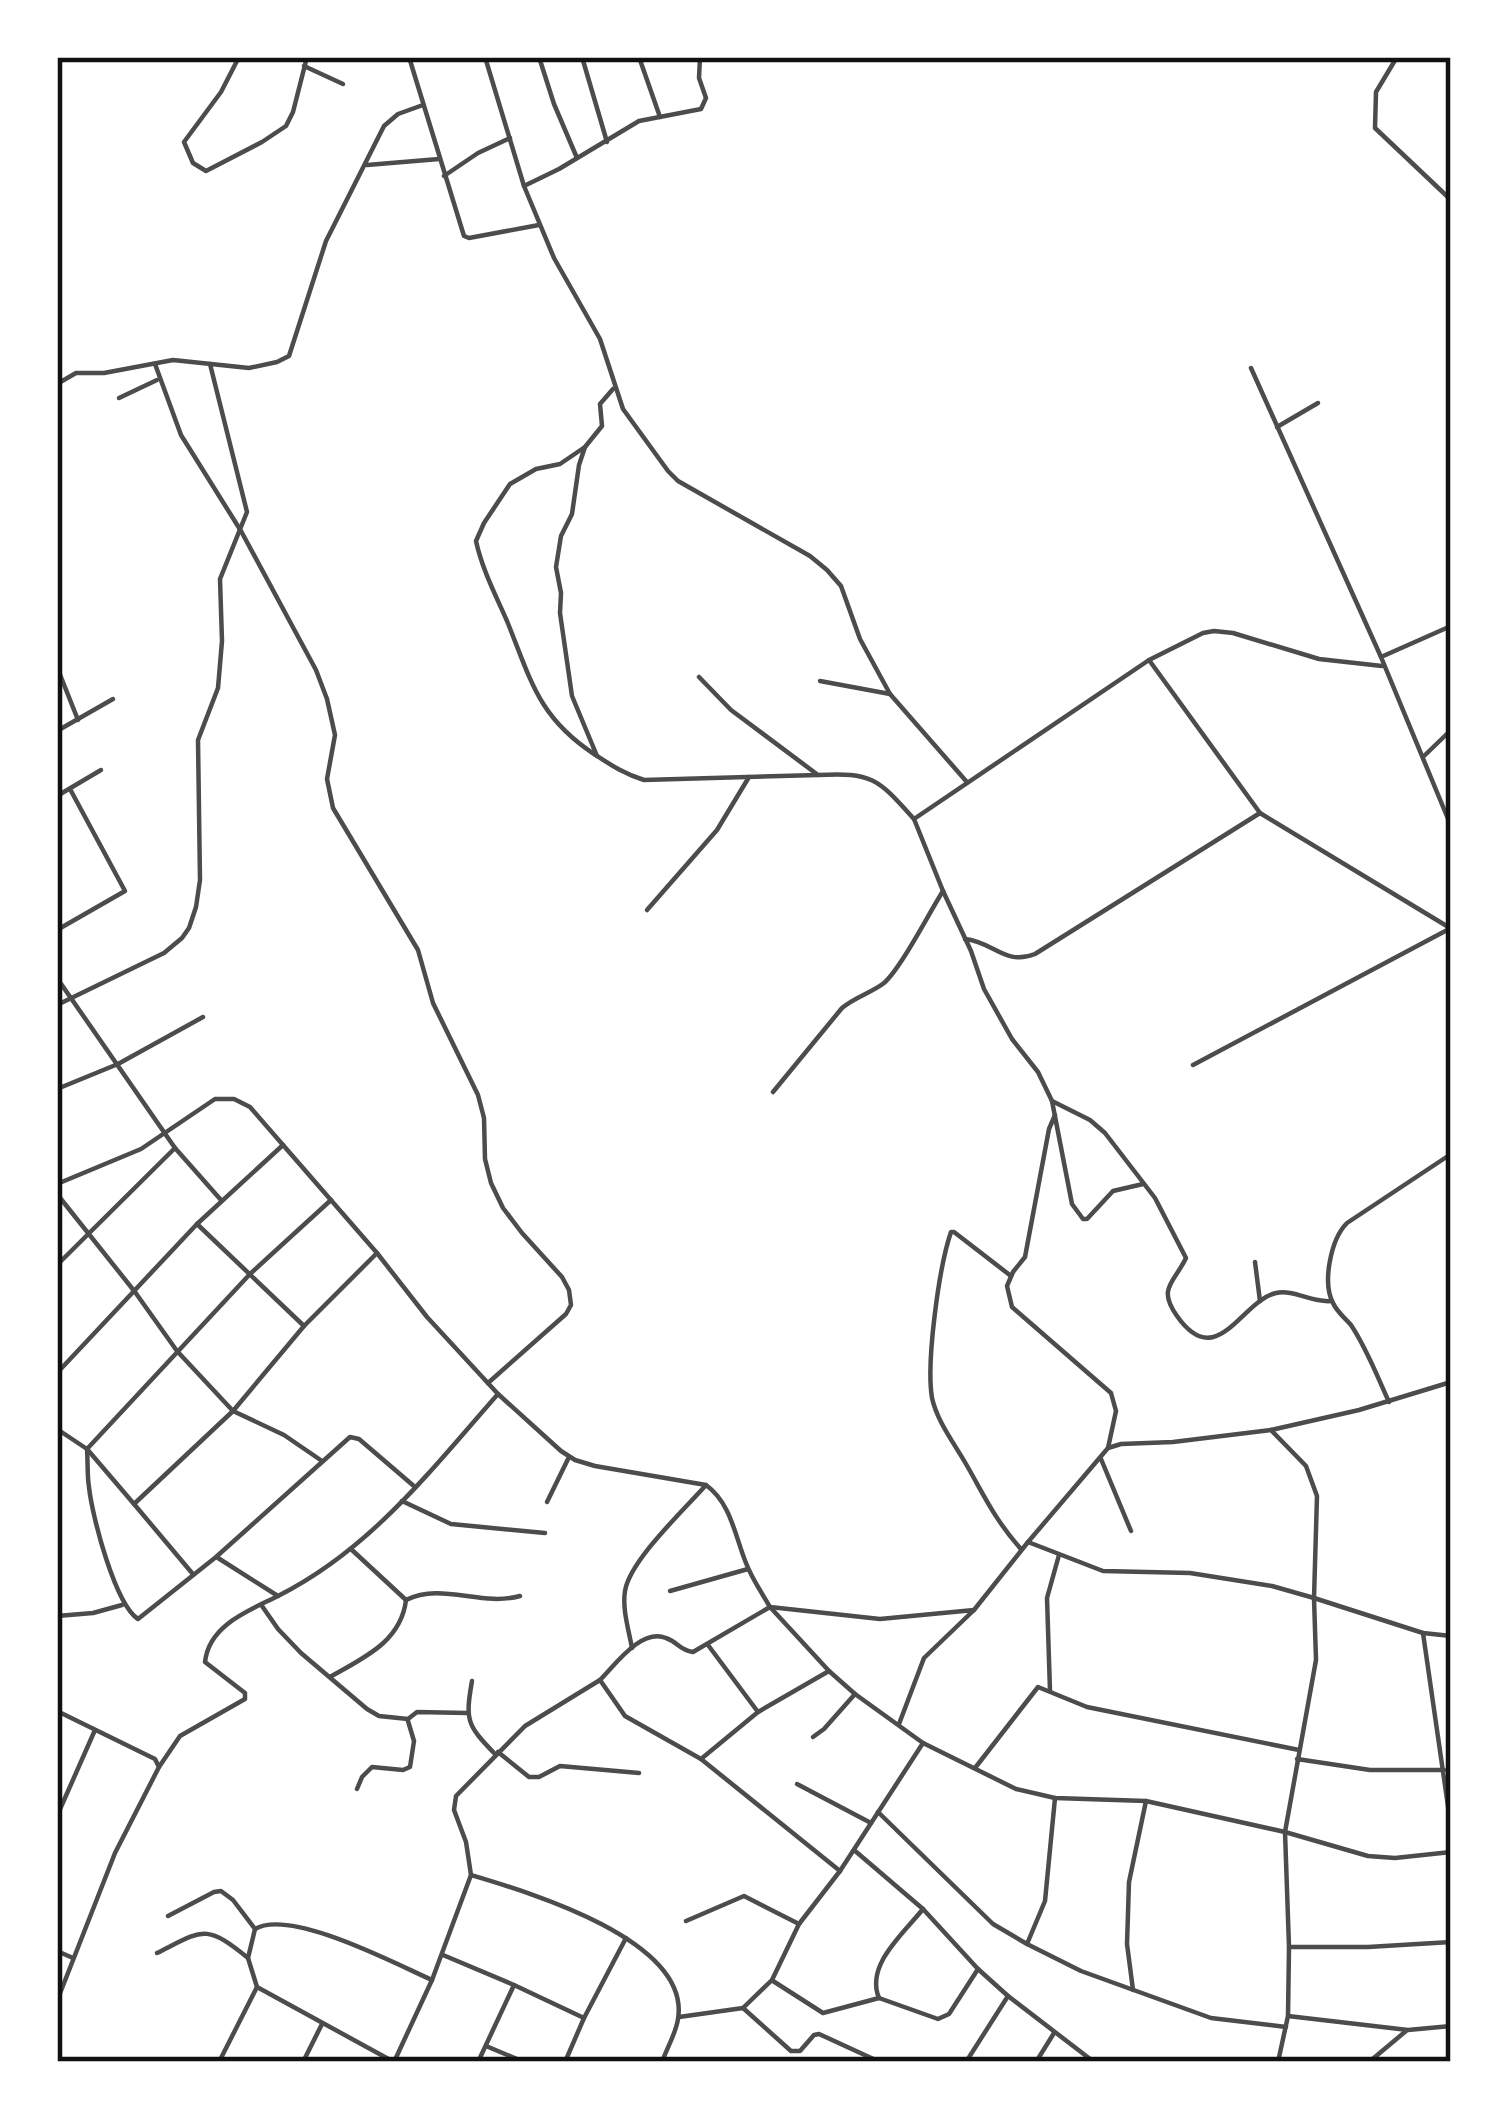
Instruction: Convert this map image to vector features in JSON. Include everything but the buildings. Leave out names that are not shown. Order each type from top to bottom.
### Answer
[{"type":"street","points":[[238,57],[184,142],[199,168],[212,170],[286,126],[307,57]]},
{"type":"street","points":[[409,57],[464,236],[540,225]]},
{"type":"street","points":[[485,57],[524,186],[554,258],[600,339],[623,409],[678,481],[827,570],[841,586],[860,639],[890,694],[968,783]]},
{"type":"street","points":[[539,57],[578,159]]},
{"type":"street","points":[[582,57],[607,142]]},
{"type":"street","points":[[639,57],[660,117]]},
{"type":"street","points":[[524,186],[639,121],[704,106],[700,57]]},
{"type":"street","points":[[1397,57],[1376,92],[1375,128],[1451,200]]},
{"type":"street","points":[[304,66],[343,84]]},
{"type":"street","points":[[57,384],[76,373],[104,373],[173,360],[249,368],[290,356],[326,242],[388,120],[423,105]]},
{"type":"street","points":[[444,176],[510,138]]},
{"type":"street","points":[[366,165],[439,159]]},
{"type":"street","points":[[155,364],[181,435],[242,531],[316,670],[335,735],[327,779],[333,808],[418,950],[433,1003],[478,1096],[490,1183],[503,1208],[549,1259],[568,1290],[571,1305],[566,1314],[488,1383]]},
{"type":"street","points":[[57,1005],[164,952],[182,938],[196,907],[200,880],[198,740],[218,688],[222,570],[247,512],[210,364]]},
{"type":"street","points":[[1251,368],[1451,826]]},
{"type":"street","points":[[118,398],[159,379]]},
{"type":"street","points":[[614,388],[600,404],[602,426],[585,447],[560,464],[536,469],[510,484],[476,544],[550,718],[625,775],[644,780],[866,775],[877,781],[914,819],[983,989],[1052,1101],[1072,1204],[1080,1217],[1090,1216],[1113,1191],[1144,1184]]},
{"type":"street","points":[[1277,427],[1318,403]]},
{"type":"street","points":[[585,447],[556,568],[572,696],[597,756]]},
{"type":"street","points":[[1381,657],[1451,626]]},
{"type":"street","points":[[914,819],[1149,660],[1203,633],[1233,633],[1319,659],[1382,666]]},
{"type":"street","points":[[1149,660],[1260,813],[1450,928]]},
{"type":"street","points":[[57,667],[78,720]]},
{"type":"street","points":[[699,677],[731,710],[818,775]]},
{"type":"street","points":[[820,681],[890,694]]},
{"type":"street","points":[[57,731],[113,699]]},
{"type":"street","points":[[1424,756],[1451,730]]},
{"type":"street","points":[[57,796],[101,770]]},
{"type":"street","points":[[647,910],[717,830],[748,777]]},
{"type":"street","points":[[57,930],[125,891],[70,789]]},
{"type":"street","points":[[965,939],[1021,959],[1260,813]]},
{"type":"street","points":[[772,1092],[842,1008],[889,979],[943,891]]},
{"type":"street","points":[[1193,1065],[1450,928]]},
{"type":"street","points":[[57,978],[175,1148],[221,1200]]},
{"type":"street","points":[[57,1089],[118,1064],[202,1016]]},
{"type":"street","points":[[57,1184],[142,1149],[215,1099],[243,1102],[377,1253],[427,1317],[498,1394],[569,1456],[595,1466],[706,1484],[716,1491],[728,1510],[748,1570],[770,1607],[829,1671],[923,1743],[1016,1789],[1055,1798],[1145,1801],[1368,1856],[1451,1852]]},
{"type":"street","points":[[1052,1101],[1095,1124],[1155,1198],[1185,1254],[1167,1290],[1185,1324],[1202,1336],[1221,1335],[1274,1294],[1331,1301]]},
{"type":"street","points":[[1055,1115],[1025,1257],[1011,1276],[1007,1294],[1012,1307],[1111,1393],[1116,1411],[1108,1448]]},
{"type":"street","points":[[57,1373],[197,1224],[283,1145]]},
{"type":"street","points":[[57,1265],[175,1148]]},
{"type":"street","points":[[1389,1402],[1350,1324],[1331,1301],[1329,1282],[1338,1232],[1451,1154]]},
{"type":"street","points":[[57,1194],[178,1351],[232,1411],[284,1435],[322,1461]]},
{"type":"street","points":[[331,1200],[250,1274],[87,1449],[97,1526],[124,1605],[134,1618],[141,1618],[354,1436],[415,1487]]},
{"type":"street","points":[[197,1224],[304,1326]]},
{"type":"street","points":[[1011,1276],[951,1232],[939,1281],[932,1400],[999,1524],[1022,1550]]},
{"type":"street","points":[[134,1504],[232,1411],[304,1326],[377,1253]]},
{"type":"street","points":[[1255,1262],[1260,1301]]},
{"type":"street","points":[[898,1726],[924,1658],[974,1610],[1108,1448],[1271,1430],[1451,1382]]},
{"type":"street","points":[[57,2001],[115,1853],[159,1767],[180,1736],[242,1702],[245,1693],[204,1657],[230,1620],[316,1577],[352,1550],[402,1502],[498,1394]]},
{"type":"street","points":[[57,1429],[87,1449],[193,1574]]},
{"type":"street","points":[[1271,1430],[1306,1466],[1317,1496],[1316,1660],[1285,1832],[1288,2016],[1278,2062]]},
{"type":"street","points":[[547,1502],[569,1456]]},
{"type":"street","points":[[1100,1456],[1131,1531]]},
{"type":"street","points":[[632,1648],[624,1598],[627,1582],[640,1560],[706,1484]]},
{"type":"street","points":[[402,1502],[452,1524],[544,1533]]},
{"type":"street","points":[[1028,1542],[1103,1571],[1190,1573],[1272,1586],[1423,1633],[1451,1636]]},
{"type":"street","points":[[352,1550],[406,1600]]},
{"type":"street","points":[[1050,1691],[1046,1598],[1059,1555]]},
{"type":"street","points":[[217,1557],[278,1596]]},
{"type":"street","points":[[670,1591],[748,1570]]},
{"type":"street","points":[[406,1600],[429,1592],[492,1600],[520,1596]]},
{"type":"street","points":[[329,1677],[389,1639],[406,1600]]},
{"type":"street","points":[[262,1604],[278,1629],[373,1714],[408,1719],[417,1712],[467,1712]]},
{"type":"street","points":[[57,1616],[124,1605]]},
{"type":"street","points":[[432,1980],[324,1934],[275,1923],[255,1929],[248,1958],[257,1987],[394,2062],[432,1980],[443,1955],[471,1875],[453,1803],[525,1726],[600,1680],[632,1648],[655,1636],[693,1652],[770,1607],[880,1619],[974,1610]]},
{"type":"street","points":[[1423,1633],[1451,1827]]},
{"type":"street","points":[[708,1645],[758,1712]]},
{"type":"street","points":[[701,1759],[758,1712],[829,1671]]},
{"type":"street","points":[[600,1680],[626,1716],[701,1759],[840,1870]]},
{"type":"street","points":[[472,1681],[467,1712],[473,1731],[529,1777],[560,1766],[639,1773]]},
{"type":"street","points":[[974,1769],[1038,1687],[1087,1707],[1370,1770],[1444,1770]]},
{"type":"street","points":[[813,1737],[855,1694]]},
{"type":"street","points":[[57,1711],[154,1759],[159,1767]]},
{"type":"street","points":[[357,1789],[372,1767],[410,1767],[414,1741],[408,1719]]},
{"type":"street","points":[[57,1816],[95,1730]]},
{"type":"street","points":[[679,2017],[742,2008],[772,1980],[799,1924],[923,1743]]},
{"type":"street","points":[[797,1784],[871,1823]]},
{"type":"street","points":[[1027,1943],[1045,1900],[1055,1798]]},
{"type":"street","points":[[1133,1990],[1127,1944],[1129,1882],[1145,1801]]},
{"type":"street","points":[[878,1812],[993,1924],[1027,1943],[1082,1971],[1211,2018],[1286,2027]]},
{"type":"street","points":[[854,1850],[923,1909],[1008,1996],[1094,2062]]},
{"type":"street","points":[[471,1875],[559,1905],[626,1938],[657,1960],[674,1987],[679,2017],[662,2062]]},
{"type":"street","points":[[168,1916],[221,1892],[228,1894],[255,1929]]},
{"type":"street","points":[[686,1921],[744,1896],[799,1924]]},
{"type":"street","points":[[879,1998],[874,1983],[883,1959],[923,1909]]},
{"type":"street","points":[[157,1953],[200,1931],[219,1935],[248,1958]]},
{"type":"street","points":[[565,2062],[626,1938]]},
{"type":"street","points":[[1289,1947],[1451,1942]]},
{"type":"street","points":[[57,1951],[73,1958]]},
{"type":"street","points":[[443,1955],[584,2018]]},
{"type":"street","points":[[772,1980],[823,2013],[879,1998],[943,2018],[978,1969]]},
{"type":"street","points":[[478,2062],[514,1985]]},
{"type":"street","points":[[219,2062],[257,1987]]},
{"type":"street","points":[[966,2062],[1008,1996]]},
{"type":"street","points":[[742,2008],[791,2051],[800,2051],[819,2034],[880,2062]]},
{"type":"street","points":[[1288,2016],[1408,2030],[1451,2026]]},
{"type":"street","points":[[303,2062],[322,2024]]},
{"type":"street","points":[[1369,2062],[1408,2030]]},
{"type":"street","points":[[1036,2062],[1054,2033]]},
{"type":"street","points":[[486,2046],[524,2062]]}]
